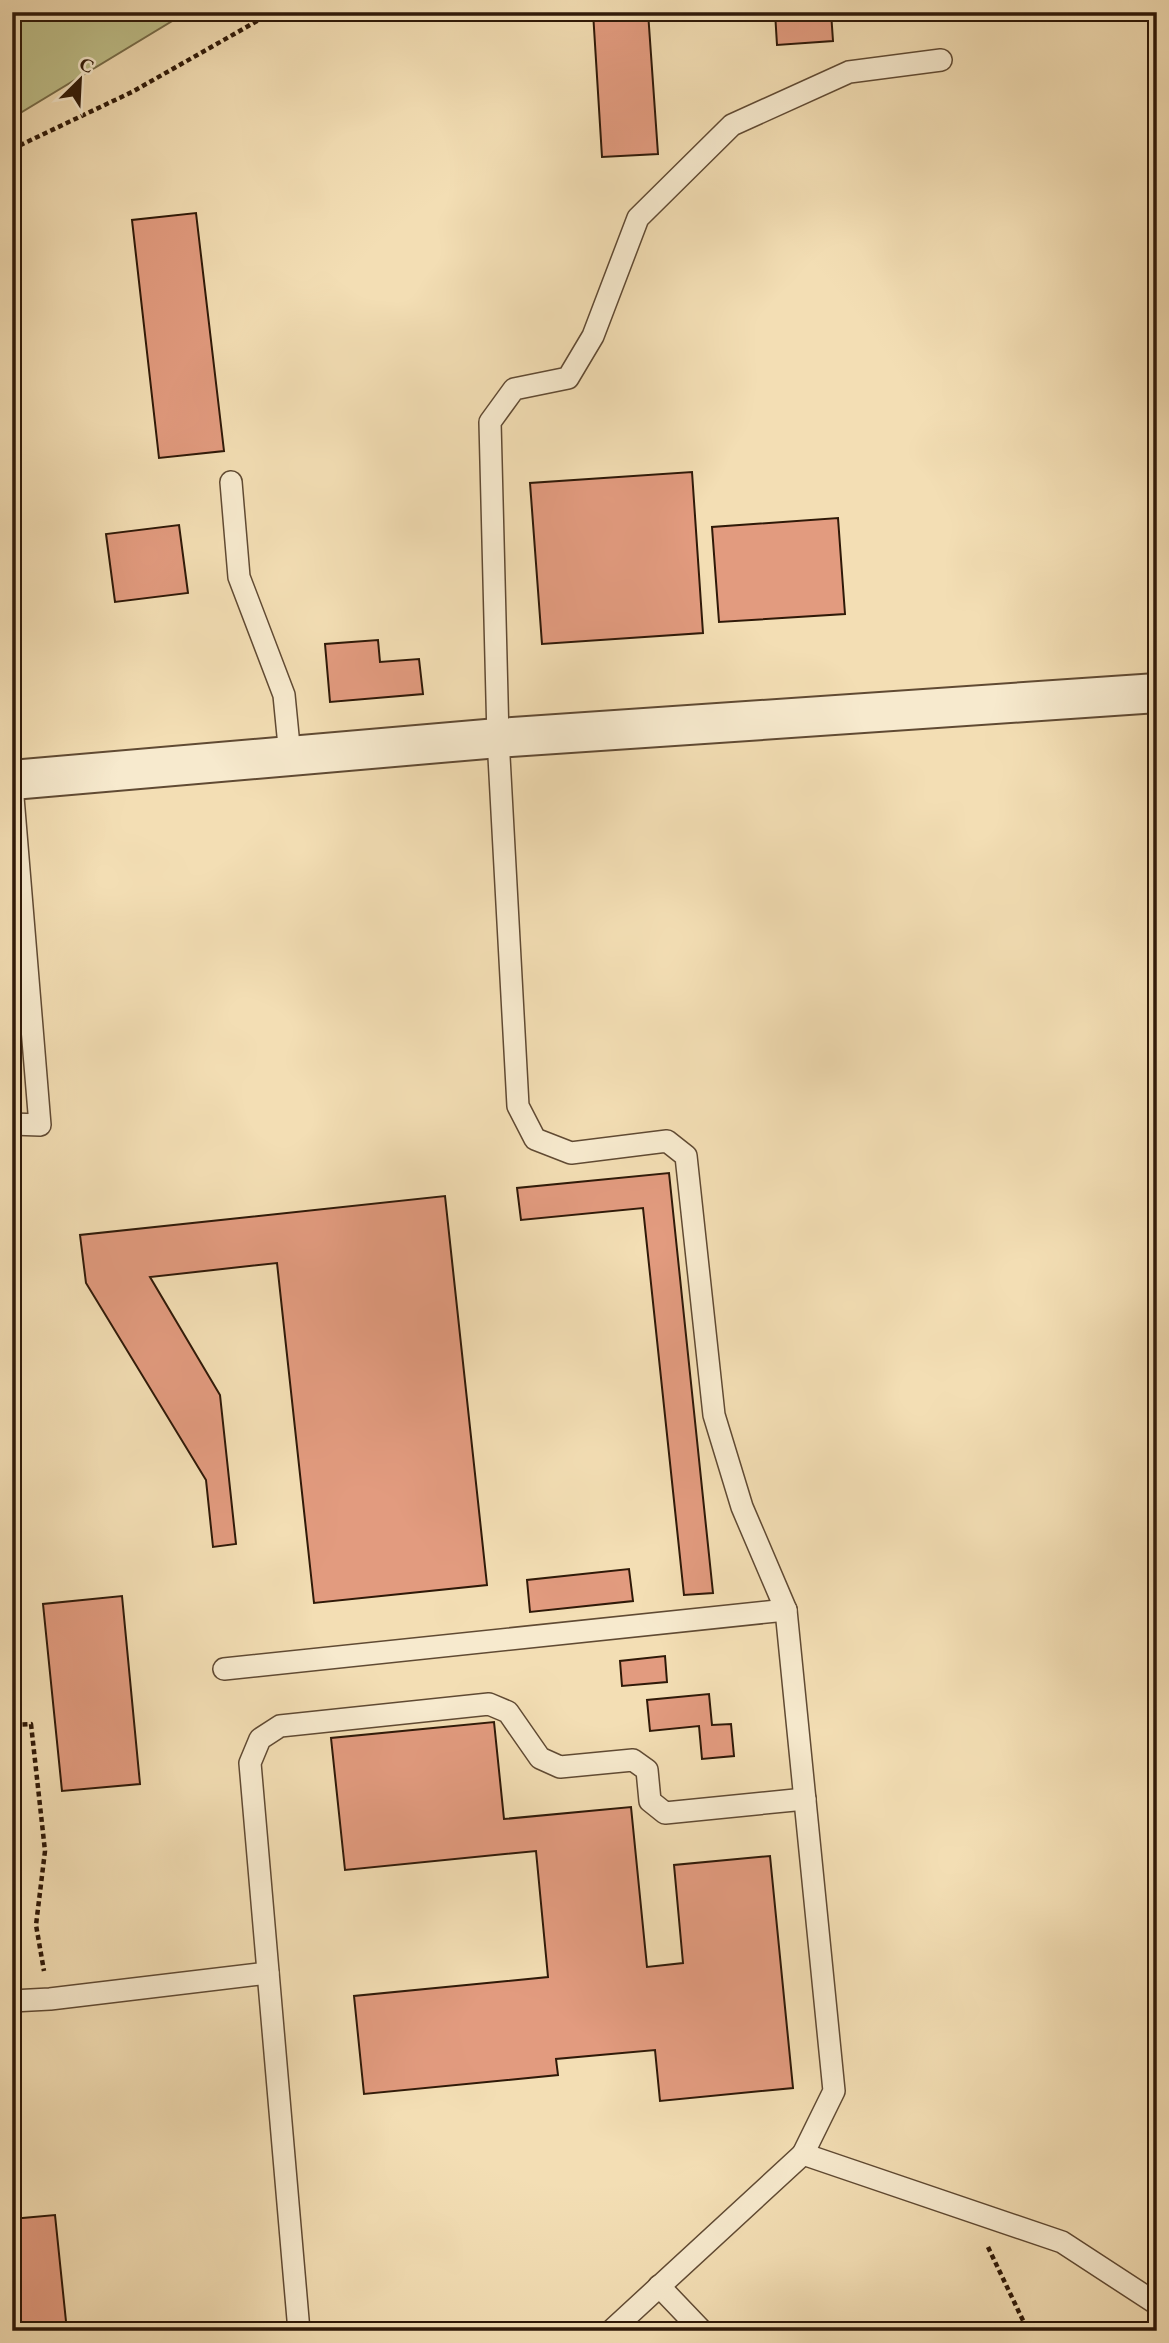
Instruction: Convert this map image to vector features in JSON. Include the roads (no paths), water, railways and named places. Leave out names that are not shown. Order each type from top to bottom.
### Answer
[{"type":"street","points":[[12,783],[498,738],[1157,693]]},
{"type":"lane","points":[[611,2331],[803,2154],[834,2091],[786,1610],[742,1507],[714,1415],[686,1156],[667,1141],[572,1153],[535,1139],[518,1106],[498,738],[490,422],[514,389],[568,378],[593,336],[638,218],[732,125],[849,72],[941,60]]},
{"type":"lane","points":[[231,482],[239,576],[284,695],[290,756]]},
{"type":"lane","points":[[12,783],[40,1125],[12,1125]]},
{"type":"lane","points":[[224,1669],[786,1610]]},
{"type":"lane","points":[[299,2331],[250,1763],[260,1739],[281,1726],[489,1704],[508,1712],[540,1758],[560,1767],[633,1760],[647,1770],[650,1801],[665,1813],[805,1799]]},
{"type":"lane","points":[[12,2001],[50,1999],[268,1973]]},
{"type":"lane","points":[[803,2154],[1062,2242],[1157,2304]]},
{"type":"lane","points":[[659,2286],[702,2331]]}]
